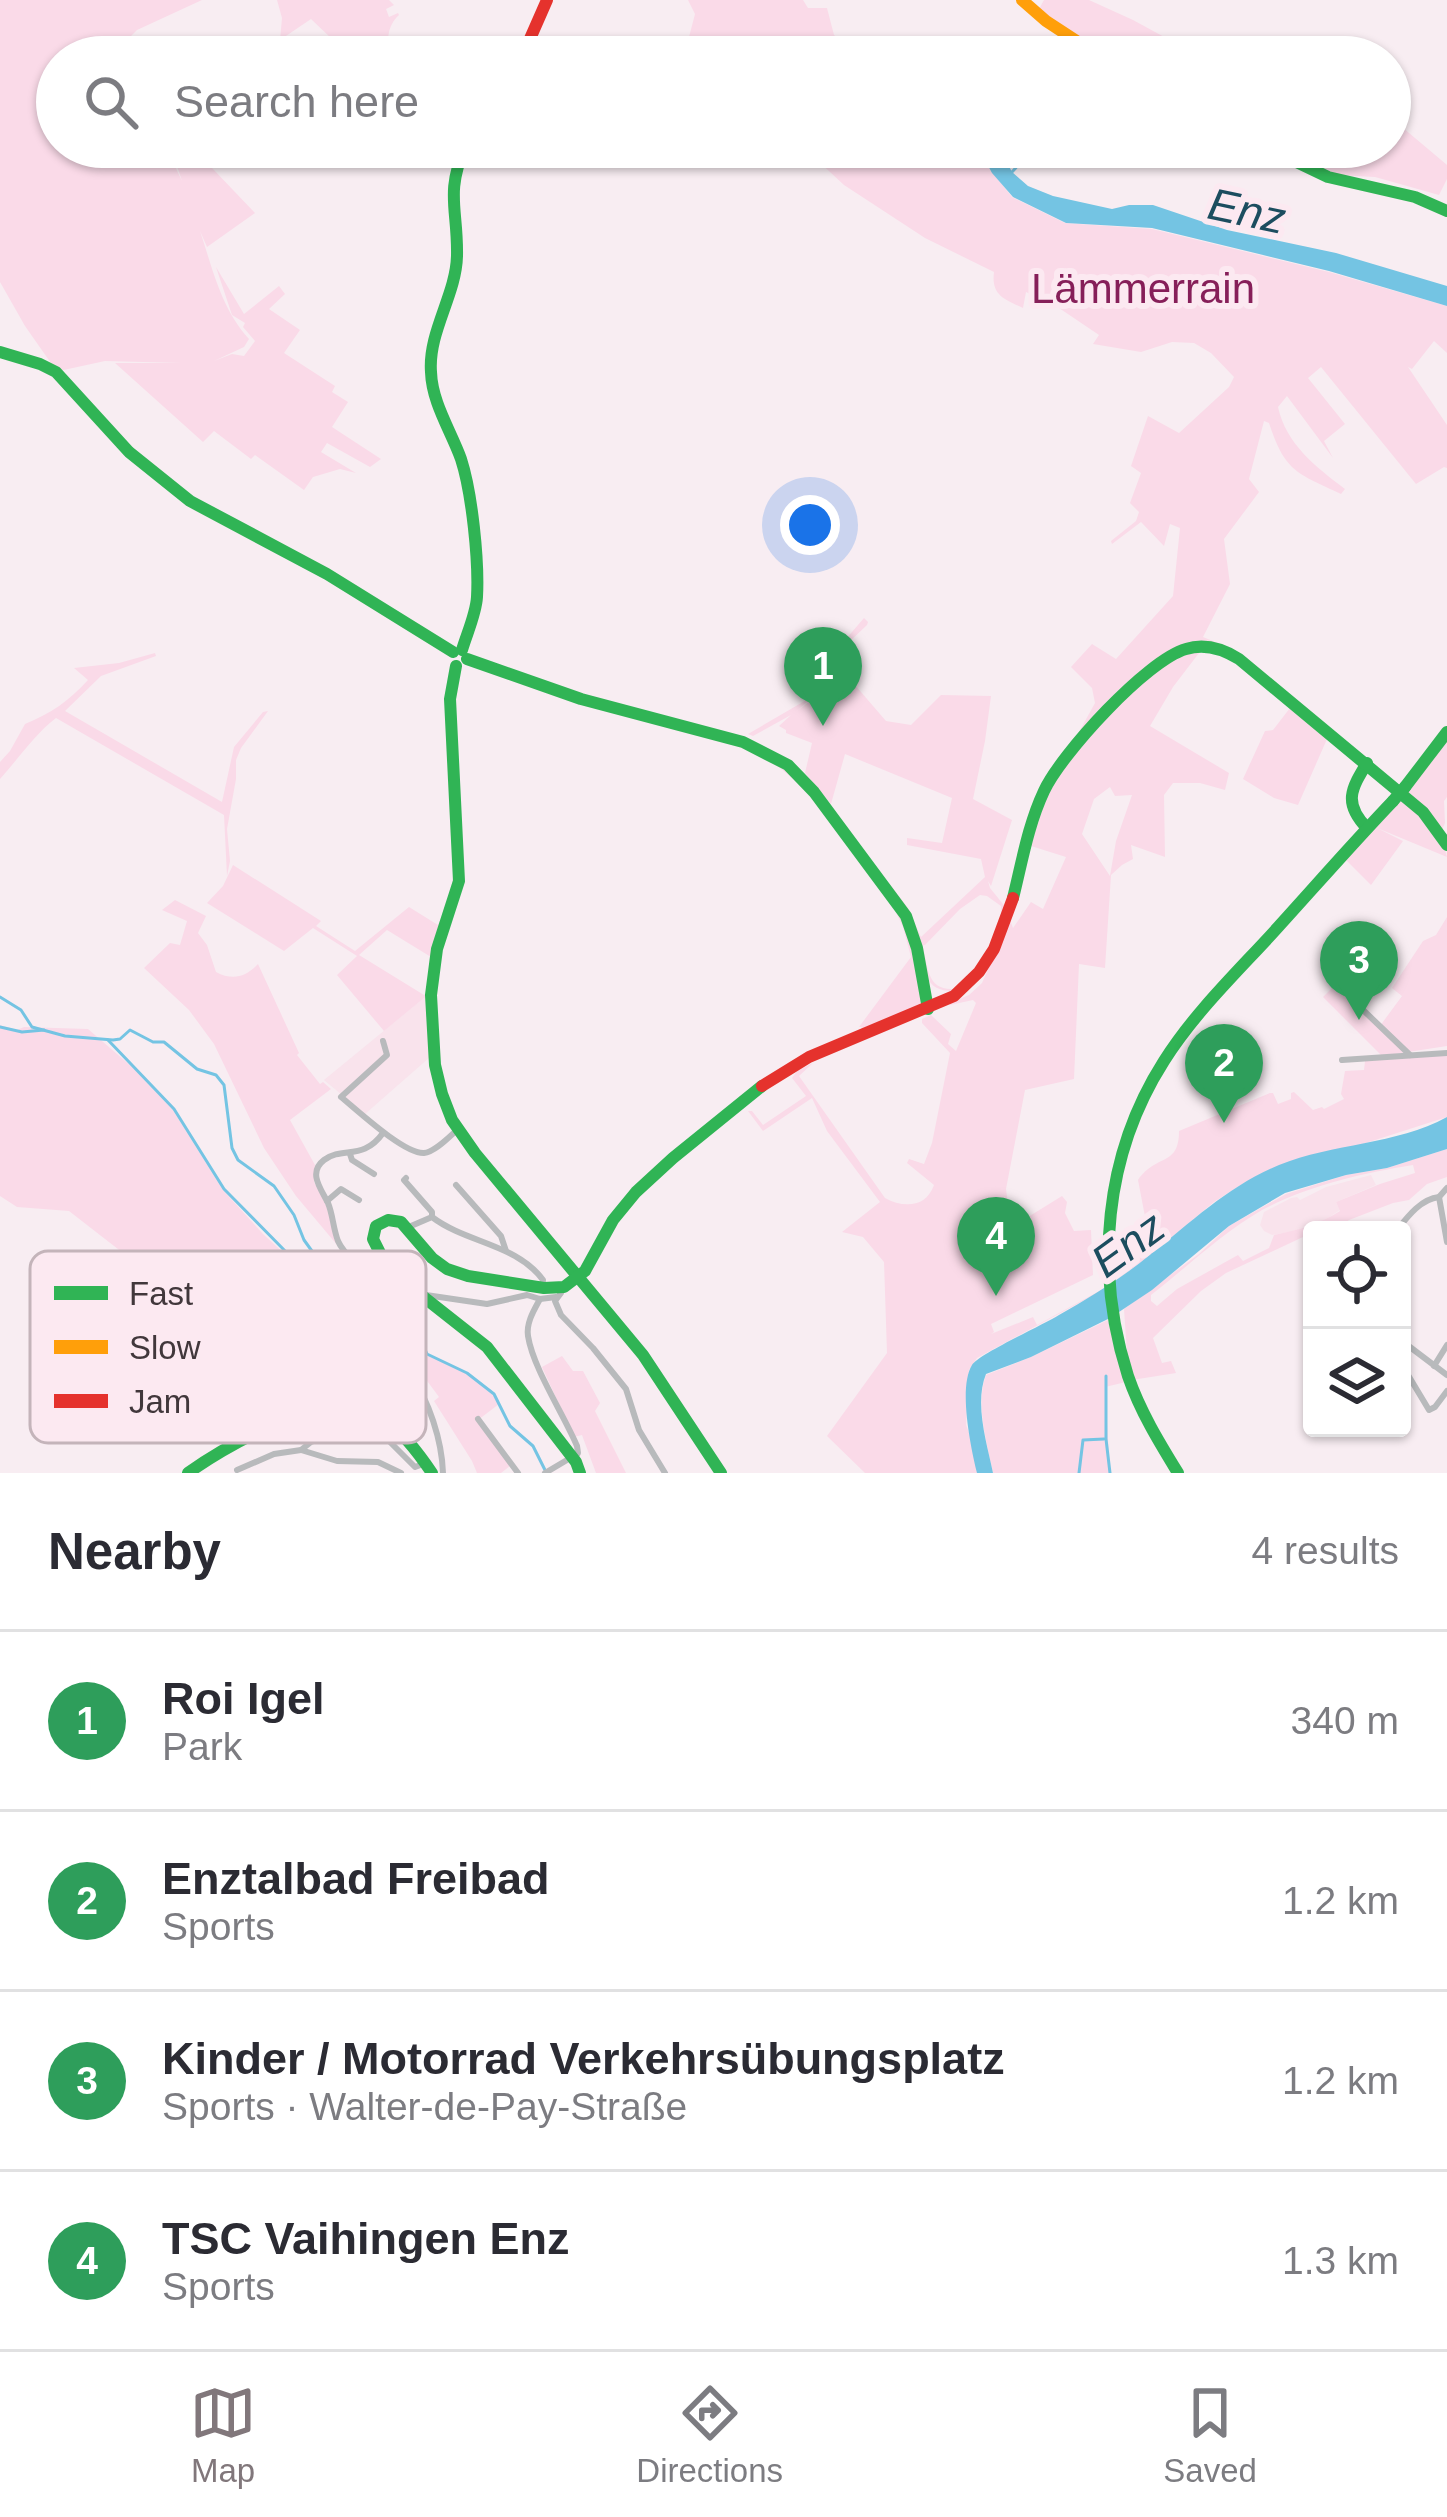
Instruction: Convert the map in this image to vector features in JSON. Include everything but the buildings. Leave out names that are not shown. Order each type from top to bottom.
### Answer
[{"type":"main road","points":[[532,36],[547,0]]},
{"type":"main road","points":[[1022,0],[1068,36]]},
{"type":"main road","points":[[458,168],[452,184],[455,271],[434,337],[430,368],[433,390],[462,461],[472,507],[477,599],[450,699],[459,881],[439,942],[432,986],[436,1074],[458,1129],[516,1206],[647,1360],[721,1473]]},
{"type":"main road","points":[[1308,168],[1328,178],[1415,196],[1447,211]]},
{"type":"main road","points":[[0,352],[56,372],[129,452],[198,507],[316,568],[460,657],[581,699],[743,742],[779,758],[814,791],[899,905],[914,936],[932,1007]]},
{"type":"main road","points":[[426,1252],[451,1271],[557,1293],[586,1268],[635,1192],[786,1070],[962,991],[994,948],[1009,910],[1030,824],[1052,777],[1125,696],[1170,655],[1199,646],[1232,654],[1423,812],[1447,844]]},
{"type":"main road","points":[[1178,1473],[1140,1410],[1114,1333],[1106,1270],[1108,1219],[1131,1124],[1152,1080],[1191,1024],[1366,819],[1406,787],[1447,732]]},
{"type":"main road","points":[[1366,819],[1351,795],[1369,765]]},
{"type":"main road","points":[[923,979],[941,992],[962,991]]},
{"type":"main road","points":[[378,1251],[375,1228],[395,1220],[425,1251]]},
{"type":"main road","points":[[426,1300],[485,1344],[580,1473]]},
{"type":"main road","points":[[188,1473],[233,1443]]},
{"type":"main road","points":[[407,1443],[429,1468]]},
{"type":"street","points":[[1362,1009],[1410,1055]]},
{"type":"street","points":[[383,1041],[387,1055],[341,1097],[383,1133],[436,1162]]},
{"type":"street","points":[[1342,1060],[1447,1053]]},
{"type":"street","points":[[427,1153],[458,1129]]},
{"type":"street","points":[[344,1251],[316,1181],[319,1166],[328,1158],[372,1145],[383,1133]]},
{"type":"street","points":[[350,1154],[374,1174]]},
{"type":"street","points":[[406,1178],[442,1225],[506,1251],[543,1280],[530,1319],[529,1339],[578,1453],[547,1472]]},
{"type":"street","points":[[456,1185],[501,1236],[506,1251]]},
{"type":"street","points":[[1406,1221],[1447,1188]]},
{"type":"street","points":[[327,1202],[341,1189],[359,1200]]},
{"type":"street","points":[[1439,1197],[1447,1242]]},
{"type":"street","points":[[407,1228],[432,1217]]},
{"type":"street","points":[[426,1296],[487,1304],[541,1293]]},
{"type":"street","points":[[557,1293],[561,1316],[626,1389],[639,1430],[665,1473]]},
{"type":"street","points":[[1434,1366],[1447,1346]]},
{"type":"street","points":[[1411,1349],[1447,1375]]},
{"type":"street","points":[[1411,1380],[1429,1410],[1447,1391]]},
{"type":"street","points":[[426,1407],[443,1473]]},
{"type":"street","points":[[478,1420],[518,1473]]},
{"type":"street","points":[[237,1470],[313,1443]]},
{"type":"street","points":[[391,1443],[415,1467],[429,1468]]},
{"type":"street","points":[[301,1450],[337,1461],[378,1462],[401,1473]]},
{"type":"shaded area","points":[[424,998],[429,1001],[430,1057],[365,1114],[324,1080]]},
{"type":"shaded area","points":[[1371,1175],[1376,1185],[1336,1202],[1340,1210],[1324,1221],[1303,1221],[1303,1228],[1296,1231],[1272,1235],[1260,1225],[1264,1212]]},
{"type":"green space","points":[[0,0],[202,0],[131,36],[36,36],[36,168],[176,168],[182,181],[178,168],[212,168],[255,213],[207,247],[200,231],[231,315],[249,339],[244,347],[214,361],[232,354],[244,356],[255,341],[243,327],[245,323],[232,315],[216,267],[244,314],[279,286],[285,294],[269,309],[300,330],[284,353],[335,386],[332,392],[348,402],[332,427],[381,459],[370,467],[327,443],[321,452],[356,473],[340,469],[313,477],[304,490],[214,431],[203,442],[115,363],[181,363],[105,361],[59,371],[0,282]]},
{"type":"green space","points":[[277,0],[389,0],[394,5],[386,9],[389,17],[399,15],[389,36],[329,36],[311,19],[280,36]]},
{"type":"green space","points":[[688,0],[803,0],[808,8],[827,8],[835,36],[689,36],[695,14]]},
{"type":"green space","points":[[1044,0],[1089,0],[1162,36],[1078,36],[1039,9]]},
{"type":"green space","points":[[1411,135],[1447,165],[1447,179],[1439,195],[1375,177],[1337,175],[1323,168],[1411,168]]},
{"type":"green space","name":"Lämmerrain","points":[[826,168],[989,168],[1012,197],[1065,223],[1152,229],[1447,306],[1447,353],[1434,341],[1412,369],[1408,367],[1447,425],[1447,468],[1416,484],[1321,367],[1308,378],[1345,424],[1324,441],[1333,458],[1287,396],[1278,407],[1295,443],[1345,489],[1341,494],[1294,469],[1264,421],[1249,479],[1259,492],[1224,539],[1230,584],[1203,637],[1239,656],[1199,649],[1150,726],[1229,773],[1225,790],[1200,783],[1173,783],[1164,795],[1165,857],[1131,845],[1133,859],[1111,875],[1105,968],[1079,964],[1074,1079],[1025,1090],[1006,1189],[1010,1219],[1020,1222],[1062,1196],[1074,1231],[1091,1230],[1093,1275],[991,1324],[991,1334],[1033,1317],[1037,1325],[1132,1268],[1133,1227],[1147,1227],[1138,1180],[1171,1155],[1179,1131],[1270,1093],[1278,1104],[1291,1099],[1294,1092],[1313,1110],[1324,1109],[1344,1099],[1345,1071],[1364,1070],[1365,1061],[1447,1054],[1447,1117],[1247,1181],[1103,1290],[977,1358],[969,1370],[966,1425],[977,1473],[865,1473],[827,1436],[887,1353],[884,1262],[863,1237],[842,1232],[880,1202],[827,1131],[812,1098],[763,1131],[748,1111],[763,1125],[806,1096],[792,1078],[813,1063],[799,1076],[885,1198],[913,1204],[930,1193],[934,1185],[907,1163],[909,1159],[924,1164],[950,1053],[922,1019],[931,1015],[951,1034],[948,1044],[956,1051],[976,1003],[950,1003],[982,983],[1010,920],[1013,928],[1031,902],[1043,909],[1066,857],[1028,845],[1031,827],[1054,778],[1076,754],[1079,732],[1095,703],[1092,688],[1071,667],[1092,644],[1116,659],[1173,596],[1180,528],[1170,524],[1164,546],[1141,522],[1111,541],[1136,521],[1139,512],[1130,503],[1141,473],[1131,466],[1148,416],[1179,433],[1234,377],[1194,343],[1172,342],[1141,352],[1093,344],[1099,335],[1059,308],[1026,292],[1023,308],[1010,302],[997,291],[994,272],[925,238]],"holes":[[[1110,787],[1115,796],[1132,795],[1116,841],[1110,876],[1082,834],[1094,799]]]},
{"type":"green space","points":[[864,618],[867,625],[846,645],[836,663],[886,721],[911,725],[941,695],[991,696],[973,799],[1012,820],[991,886],[988,881],[990,888],[1007,909],[997,934],[986,955],[971,974],[998,929],[1001,906],[980,895],[925,945],[918,946],[887,885],[908,908],[921,937],[985,877],[981,859],[907,845],[907,838],[942,843],[952,798],[845,754],[831,804],[805,773],[812,743],[779,726],[791,715],[753,736],[748,734],[815,695],[797,711],[819,694],[832,673],[821,668]]},
{"type":"green space","points":[[155,653],[101,676],[65,711],[222,802],[234,747],[268,711],[236,760],[227,829],[227,876],[224,815],[56,718],[0,779],[0,762],[25,724],[59,706],[88,680],[74,668]]},
{"type":"green space","points":[[1290,708],[1327,739],[1298,805],[1274,798],[1243,779],[1265,731],[1273,730]]},
{"type":"green space","points":[[1447,738],[1447,797],[1442,830],[1406,791]]},
{"type":"green space","points":[[747,747],[791,770],[827,815],[789,776]]},
{"type":"green space","points":[[1402,796],[1435,832],[1447,857],[1377,828],[1403,841],[1371,885],[1345,859]]},
{"type":"green space","points":[[831,821],[897,905],[914,945],[922,1008],[860,1030],[911,957],[893,906]]},
{"type":"green space","points":[[450,828],[458,864],[429,1001],[424,998],[384,1031],[337,975],[357,956],[313,928],[284,951],[207,903],[223,886],[233,865],[321,921],[316,926],[355,951],[409,907],[438,925],[453,878]],"holes":[[[387,930],[431,957],[424,995],[359,955]]]},
{"type":"green space","points":[[175,900],[206,916],[198,933],[216,972],[239,976],[258,964],[297,1055],[320,1084],[331,1089],[290,1120],[315,1165],[314,1182],[338,1246],[264,1148],[214,1044],[189,1010],[144,968],[170,943],[180,945],[187,921],[162,910]]},
{"type":"green space","points":[[1447,917],[1447,1046],[1382,1056],[1323,997],[1336,984],[1380,1026],[1402,996],[1392,988],[1423,941],[1436,935]]},
{"type":"green space","points":[[923,947],[928,969],[938,986],[953,989],[970,975],[952,991],[937,988],[925,973],[919,950]]},
{"type":"green space","points":[[0,1025],[17,1030],[88,1029],[173,1110],[223,1190],[282,1251],[120,1251],[69,1211],[17,1207],[0,1196]]},
{"type":"green space","points":[[1447,1149],[1447,1177],[1427,1184],[1409,1200],[1348,1221],[1320,1221],[1340,1211],[1336,1202],[1415,1173],[1413,1165],[1316,1187],[1247,1219],[1151,1295],[1151,1301],[1157,1306],[1177,1289],[1238,1255],[1243,1261],[1269,1248],[1274,1235],[1303,1227],[1303,1237],[1226,1273],[1201,1291],[1153,1338],[1162,1363],[1171,1361],[1176,1373],[1132,1380],[1124,1309],[1229,1226],[1286,1194]]},
{"type":"green space","points":[[1108,1320],[1126,1382],[1105,1387],[1110,1473],[993,1473],[982,1411],[986,1375]]},
{"type":"green space","points":[[426,1353],[467,1374],[493,1395],[499,1404],[478,1420],[510,1466],[501,1473],[477,1473],[434,1401],[439,1397],[426,1379]]},
{"type":"green space","points":[[562,1356],[573,1371],[583,1371],[600,1403],[595,1411],[626,1473],[596,1473],[582,1435],[574,1437],[542,1367]]},
{"type":"water","points":[[989,168],[1010,168],[1028,186],[1053,196],[1112,209],[1153,205],[1227,230],[1336,253],[1447,286],[1447,306],[1329,271],[1152,228],[1066,223],[1013,197]]},
{"type":"water","points":[[1447,1117],[1447,1149],[1285,1193],[1229,1226],[1110,1318],[986,1374],[981,1411],[993,1473],[977,1473],[966,1388],[977,1360],[1106,1287],[1261,1173],[1300,1158],[1407,1133]]},
{"type":"waterway","points":[[1012,172],[1016,168]]},
{"type":"waterway","points":[[0,997],[21,1010],[32,1027],[65,1036],[113,1040],[130,1030],[153,1042],[164,1042],[197,1069],[216,1075],[224,1085],[232,1148],[238,1160],[274,1186],[312,1251]]},
{"type":"waterway","points":[[0,1027],[44,1030]]},
{"type":"waterway","points":[[108,1040],[174,1109],[224,1189],[285,1251]]},
{"type":"waterway","points":[[426,1352],[467,1373],[494,1394],[510,1426],[533,1446],[545,1470]]},
{"type":"waterway","points":[[1106,1376],[1110,1473]]},
{"type":"waterway","points":[[1079,1473],[1083,1440],[1104,1439]]},
{"type":"traffic: fast","points":[[458,168],[455,271],[434,342],[431,372],[438,406],[465,473],[474,527],[477,597],[462,650]]},
{"type":"traffic: fast","points":[[1309,168],[1328,177],[1415,197],[1447,211]]},
{"type":"traffic: fast","points":[[0,352],[56,372],[129,452],[190,501],[327,574],[453,652]]},
{"type":"traffic: fast","points":[[1013,898],[1034,817],[1053,775],[1128,689],[1169,657],[1193,647],[1214,648],[1239,659],[1423,812],[1447,845]]},
{"type":"traffic: fast","points":[[467,659],[581,699],[743,742],[788,765],[814,792],[906,916],[928,1009]]},
{"type":"traffic: fast","points":[[456,666],[450,699],[459,881],[437,949],[431,995],[435,1065],[442,1094],[452,1120],[475,1153],[643,1355],[721,1473]]},
{"type":"traffic: fast","points":[[1405,787],[1447,732]]},
{"type":"traffic: fast","points":[[1367,763],[1352,796],[1355,811],[1367,828]]},
{"type":"traffic: fast","points":[[1393,801],[1405,787]]},
{"type":"traffic: fast","points":[[1178,1473],[1133,1389],[1117,1336],[1109,1255],[1111,1214],[1128,1135],[1164,1061],[1188,1028],[1393,801]]},
{"type":"traffic: fast","points":[[426,1251],[447,1269],[468,1276],[564,1287],[585,1271],[613,1220],[636,1192],[762,1086]]},
{"type":"traffic: fast","points":[[379,1251],[373,1239],[376,1226],[388,1220],[401,1222],[426,1251]]},
{"type":"traffic: fast","points":[[426,1299],[487,1347],[580,1473]]},
{"type":"traffic: fast","points":[[188,1473],[236,1443]]},
{"type":"traffic: fast","points":[[409,1443],[432,1473]]},
{"type":"traffic: slow","points":[[1022,0],[1069,36]]},
{"type":"traffic: jam","points":[[531,36],[547,0]]},
{"type":"traffic: jam","points":[[762,1086],[809,1057],[954,996],[994,949],[1013,898]]},
{"type":"place","name":"Roi Igel","points":[[823,726]]},
{"type":"place","name":"Kinder / Motorrad Verkehrsübungsplatz","points":[[1359,1020]]},
{"type":"place","name":"Enztalbad Freibad","points":[[1224,1123]]},
{"type":"place","name":"TSC Vaihingen Enz","points":[[996,1296]]},
{"type":"water label","name":"Enz","points":[[1247,211]]},
{"type":"water label","name":"Enz","points":[[1128,1244]]}]
